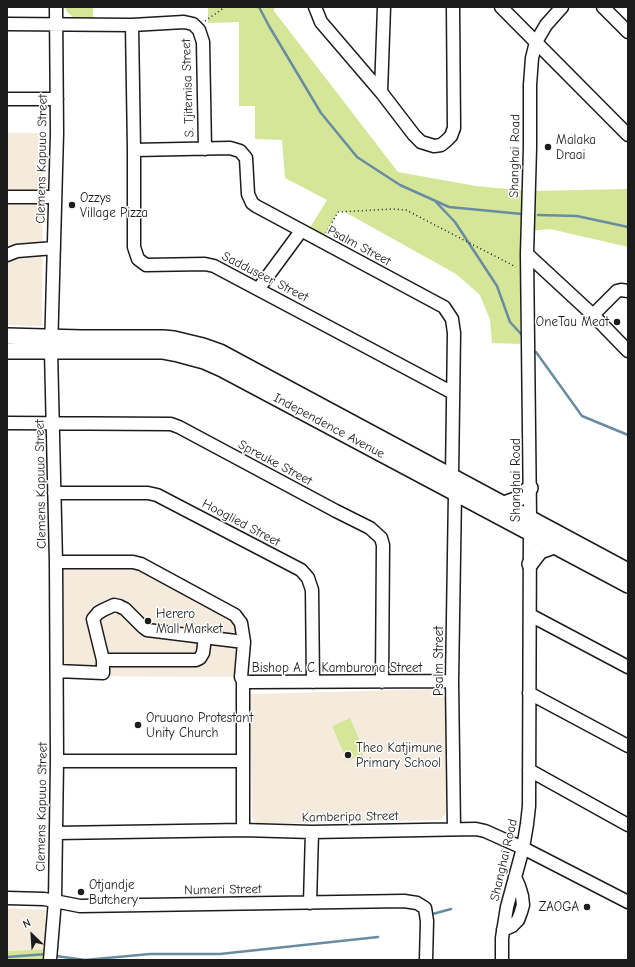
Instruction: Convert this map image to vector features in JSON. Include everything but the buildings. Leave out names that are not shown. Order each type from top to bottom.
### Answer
[{"type":"main road","name":"Independence Avenue","points":[[7,336],[51,344],[162,351],[204,361],[222,369],[529,534],[628,585]]},
{"type":"main road","name":"Independence Avenue","points":[[7,351],[82,338],[163,338],[203,346],[220,352],[628,571]]},
{"type":"main road","points":[[504,504],[518,499],[530,488]]},
{"type":"main road","points":[[530,564],[540,550],[554,546]]},
{"type":"street","name":"Clemens Kapuuo Street","points":[[50,960],[55,900],[58,761],[54,423],[51,344],[57,99],[56,7]]},
{"type":"street","points":[[315,7],[321,22],[381,92],[421,142],[434,146],[440,144],[450,136],[454,128],[453,7]]},
{"type":"street","points":[[381,92],[384,7]]},
{"type":"street","points":[[501,7],[628,135]]},
{"type":"street","name":"Shanghai Road","points":[[502,960],[503,930],[509,895],[523,848],[528,816],[530,488],[527,254],[530,85],[532,58],[536,42],[546,25],[562,7]]},
{"type":"street","points":[[604,7],[628,32]]},
{"type":"street","name":"S. Tjitemisa Street","points":[[7,24],[132,25],[184,22],[197,26],[203,42],[205,149]]},
{"type":"street","name":"Sadduseer Street","points":[[132,25],[134,247],[138,259],[146,265],[210,265],[258,288],[453,393]]},
{"type":"street","points":[[7,99],[57,99]]},
{"type":"street","name":"Psalm Street","points":[[134,150],[230,148],[240,152],[246,158],[248,194],[252,203],[301,232],[321,241],[444,307],[449,313],[453,324],[452,476]]},
{"type":"street","points":[[7,197],[55,197]]},
{"type":"street","points":[[258,288],[301,232]]},
{"type":"street","points":[[7,255],[17,251],[54,248]]},
{"type":"street","points":[[527,254],[628,351]]},
{"type":"street","points":[[592,316],[617,291],[628,291]]},
{"type":"street","name":"Spreuke Street","points":[[7,423],[166,424],[175,426],[370,528],[381,538],[384,556],[382,682]]},
{"type":"street","name":"Hooglied Street","points":[[54,493],[148,493],[157,495],[301,570],[308,578],[312,590],[313,682]]},
{"type":"street","name":"Psalm Street","points":[[454,829],[452,682],[455,493]]},
{"type":"street","name":"Bishop A. C. Kamburona Street","points":[[56,562],[132,562],[141,564],[207,598],[235,615],[241,624],[244,642],[241,678],[243,681],[452,682]]},
{"type":"street","points":[[57,671],[103,673],[104,660],[93,619],[98,613],[110,606],[119,606],[125,609],[147,630],[244,642]]},
{"type":"street","points":[[530,615],[628,667]]},
{"type":"street","points":[[104,660],[196,660],[200,658],[203,653],[205,637]]},
{"type":"street","points":[[242,830],[243,681]]},
{"type":"street","points":[[529,693],[628,746]]},
{"type":"street","points":[[58,761],[243,761]]},
{"type":"street","points":[[529,770],[628,825]]},
{"type":"street","name":"Kamberipa Street","points":[[56,833],[242,830],[312,832],[454,829],[481,830],[523,848],[628,902]]},
{"type":"street","points":[[310,903],[312,832]]},
{"type":"street","name":"Numeri Street","points":[[7,898],[55,900],[80,906],[404,901],[417,903],[425,908],[428,921],[426,960]]},
{"type":"path","points":[[197,26],[225,7]]},
{"type":"path","points":[[321,241],[338,212],[400,209],[412,212],[528,273]]},
{"type":"shaded area","points":[[7,133],[43,133],[42,326],[7,325]]},
{"type":"shaded area","name":"Herero Mall Market","points":[[56,562],[133,562],[235,615],[241,677],[57,676]]},
{"type":"shaded area","name":"Theo Katjimune Primary School","points":[[440,689],[445,696],[446,813],[440,820],[257,824],[252,817],[250,694]]},
{"type":"shaded area","points":[[7,908],[45,910],[47,949],[7,951]]},
{"type":"green space","points":[[65,7],[93,7],[93,18],[73,17],[67,12]]},
{"type":"green space","points":[[208,7],[274,7],[274,11],[398,172],[476,186],[529,191],[627,189],[628,247],[550,229],[520,232],[520,344],[492,343],[490,320],[480,295],[456,274],[343,211],[338,212],[321,241],[306,234],[327,200],[285,178],[282,140],[255,139],[255,106],[239,106],[239,22],[208,23]]},
{"type":"green space","points":[[350,718],[365,753],[347,761],[332,726]]},
{"type":"green space","points":[[47,949],[46,960],[7,960],[7,951]]},
{"type":"waterway","points":[[259,7],[321,113],[357,157],[400,185],[449,207],[522,214]]},
{"type":"waterway","points":[[435,201],[455,222],[497,286],[510,322],[522,335]]},
{"type":"waterway","points":[[538,215],[577,216],[628,227]]},
{"type":"waterway","points":[[536,352],[582,416],[628,435]]},
{"type":"waterway","points":[[429,915],[451,909]]},
{"type":"waterway","points":[[56,956],[85,960],[150,954],[220,954],[378,937]]},
{"type":"waterway","points":[[7,957],[47,954]]},
{"type":"place","name":"Malaka Draai","points":[[548,147]]},
{"type":"place","name":"Ozzys Village Pizza","points":[[72,205]]},
{"type":"place","name":"OneTau Meat","points":[[617,322]]},
{"type":"place","name":"Herero Mall Market","points":[[148,621]]},
{"type":"place","name":"Oruuano Protestant Unity Church","points":[[138,725]]},
{"type":"place","name":"Theo Katjimune Primary School","points":[[348,755]]},
{"type":"place","name":"Otjandje Butchery","points":[[81,892]]},
{"type":"place","name":"ZAOGA","points":[[587,907]]}]
